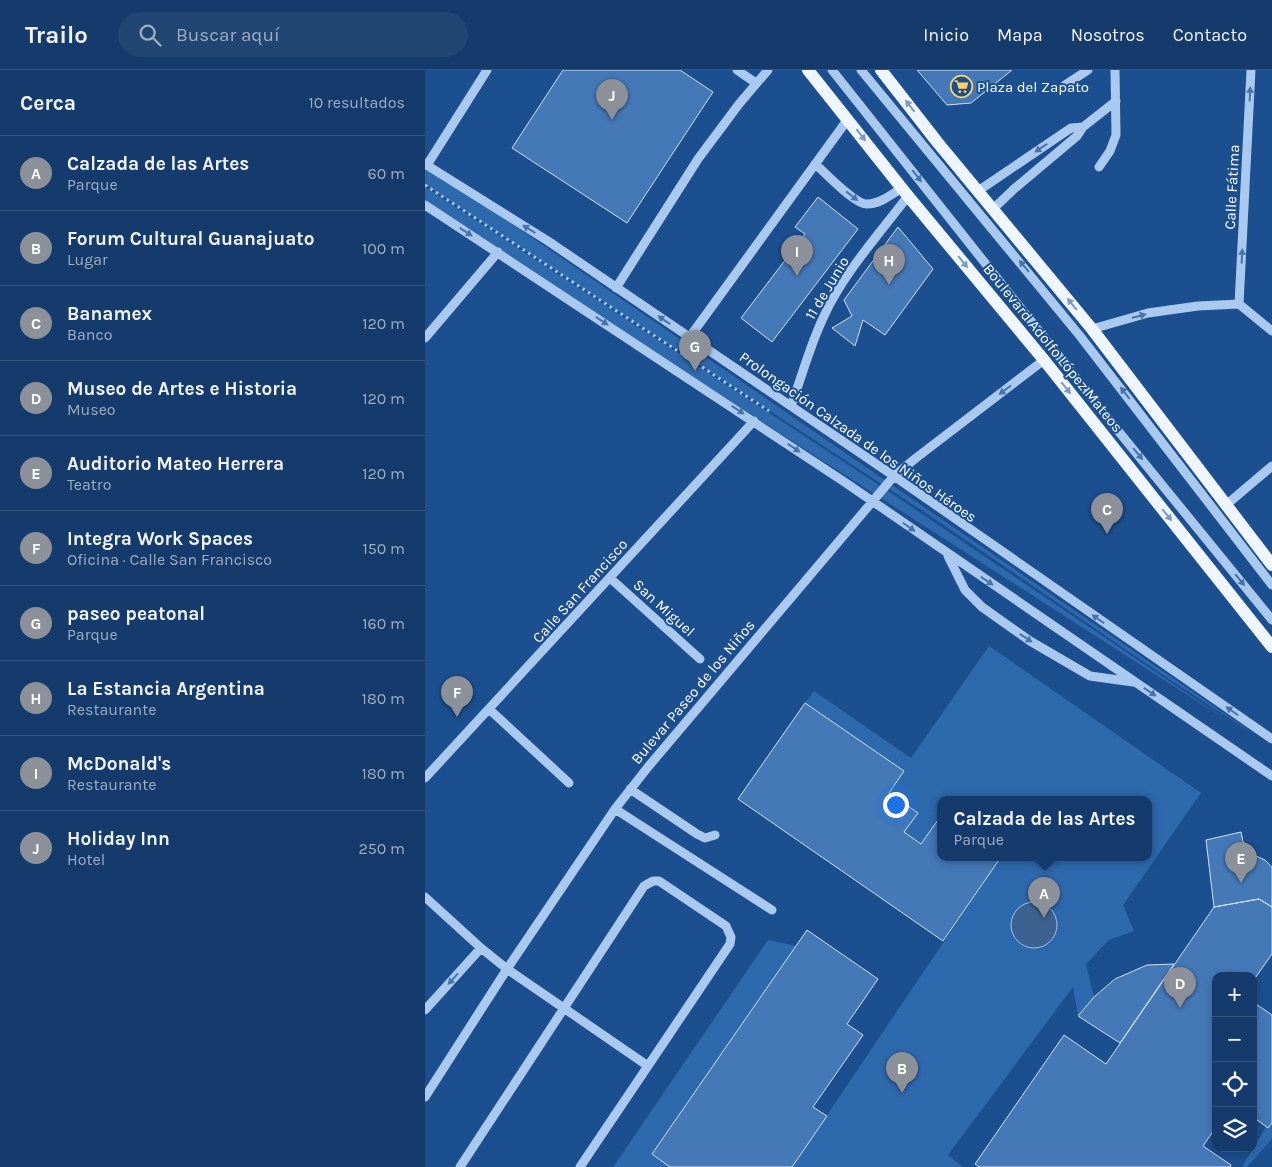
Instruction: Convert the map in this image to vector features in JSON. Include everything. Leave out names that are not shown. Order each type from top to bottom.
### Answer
[{"type":"main road","name":"Boulevard Adolfo López Mateos","points":[[808,70],[905,192],[1044,360],[1272,647]]},
{"type":"main road","points":[[881,70],[1092,329],[1272,565]]},
{"type":"street","points":[[426,165],[487,70]]},
{"type":"street","points":[[737,70],[756,83]]},
{"type":"street","points":[[616,288],[698,160],[739,104],[768,70]]},
{"type":"street","points":[[832,70],[1115,427],[1272,620]]},
{"type":"street","points":[[861,70],[1081,336],[1272,585]]},
{"type":"street","points":[[1065,85],[1088,70]]},
{"type":"street","points":[[1099,167],[1110,151],[1115,135],[1115,70]]},
{"type":"street","name":"Calle Fátima","points":[[1239,304],[1251,70]]},
{"type":"street","points":[[993,209],[1077,136],[1083,127],[1116,101]]},
{"type":"street","points":[[689,338],[848,119]]},
{"type":"street","points":[[978,191],[1071,128],[1083,127]]},
{"type":"street","points":[[815,164],[856,200],[866,204],[878,202],[905,192]]},
{"type":"street","name":"Prolongación Calzada de los Niños Héroes","points":[[426,165],[548,241],[894,476],[1272,739]]},
{"type":"street","name":"11 de Junio","points":[[791,406],[824,315],[843,281],[905,192]]},
{"type":"street","points":[[425,205],[872,500],[946,553],[1272,776]]},
{"type":"street","points":[[425,338],[498,252]]},
{"type":"street","points":[[1092,329],[1148,313],[1198,306],[1239,304],[1272,331]]},
{"type":"street","name":"Bulevar Paseo de los Niños","points":[[425,1097],[507,969],[630,789],[872,500],[894,476],[916,458],[1044,360]]},
{"type":"street","name":"Calle San Francisco","points":[[425,778],[490,710],[754,421]]},
{"type":"street","points":[[1226,505],[1271,468]]},
{"type":"street","points":[[946,553],[965,590],[982,607],[1030,641],[1090,676],[1135,682]]},
{"type":"street","name":"San Miguel","points":[[610,578],[699,659]]},
{"type":"street","points":[[490,710],[569,783]]},
{"type":"street","points":[[630,789],[697,834],[705,838],[715,835]]},
{"type":"street","points":[[615,810],[772,910]]},
{"type":"street","points":[[460,1167],[644,886],[648,883],[659,881],[726,926],[731,937],[730,944],[581,1167]]},
{"type":"street","points":[[425,897],[507,969],[648,1066]]},
{"type":"street","points":[[425,1010],[481,948]]},
{"type":"path","points":[[425,185],[773,413]]},
{"type":"path","points":[[754,421],[774,396]]},
{"type":"shaded area","points":[[425,164],[1263,740],[1169,679],[935,519],[425,185]]},
{"type":"shaded area","points":[[425,187],[888,491],[1231,723],[498,252],[425,202]]},
{"type":"shaded area","points":[[989,646],[1201,793],[1123,905],[1134,931],[1109,940],[1086,964],[1094,997],[1078,1016],[1073,987],[948,1155],[963,1167],[792,1167],[998,861],[1152,861],[1152,796],[937,796],[937,821],[921,844],[904,832],[918,813],[889,793],[903,771],[805,703],[814,691],[911,758]]},
{"type":"shaded area","points":[[1034,902],[1047,906],[1053,912],[1057,925],[1053,938],[1047,944],[1034,948],[1021,944],[1015,938],[1011,925],[1015,912],[1021,906]]},
{"type":"shaded area","points":[[768,940],[796,946],[653,1155],[670,1167],[613,1167]]},
{"type":"shaded area","points":[[1272,1117],[1272,1139],[1247,1167],[1242,1167],[1251,1152],[1257,1152],[1257,1142]]},
{"type":"building","points":[[563,70],[680,70],[713,92],[627,223],[512,148]]},
{"type":"building","name":"Plaza del Zapato","points":[[917,70],[1012,70],[971,103],[947,105]]},
{"type":"building","points":[[818,197],[858,229],[772,342],[741,318],[805,234],[795,227]]},
{"type":"building","points":[[898,227],[933,269],[885,335],[863,320],[855,346],[832,328],[852,316],[844,300]]},
{"type":"building","points":[[805,703],[904,771],[889,793],[918,813],[904,832],[921,844],[937,821],[937,861],[998,861],[943,941],[738,799]]},
{"type":"building","points":[[1241,832],[1245,851],[1265,860],[1272,867],[1272,907],[1259,899],[1214,907],[1206,840]]},
{"type":"building","points":[[1259,899],[1272,907],[1272,954],[1257,975],[1257,972],[1212,972],[1212,1133],[1203,1146],[1231,1165],[1230,1167],[979,1167],[975,1164],[1064,1035],[1106,1064],[1214,907]]},
{"type":"building","points":[[807,930],[878,979],[847,1024],[863,1035],[813,1107],[827,1116],[792,1167],[670,1167],[652,1154]]},
{"type":"building","points":[[1174,964],[1120,1043],[1078,1016],[1094,997],[1115,979],[1147,965]]},
{"type":"building","points":[[1257,1005],[1272,1015],[1272,1123],[1268,1128],[1257,1120]]},
{"type":"place","name":"Plaza del Zapato","points":[[961,87]]},
{"type":"place","name":"Holiday Inn","points":[[612,120]]},
{"type":"place","name":"McDonald's","points":[[797,276]]},
{"type":"place","name":"La Estancia Argentina","points":[[889,285]]},
{"type":"place","name":"paseo peatonal","points":[[695,371]]},
{"type":"place","name":"Banamex","points":[[1107,534]]},
{"type":"place","name":"Integra Work Spaces","points":[[457,717]]},
{"type":"place","name":"Auditorio Mateo Herrera","points":[[1241,883]]},
{"type":"place","name":"Calzada de las Artes","points":[[1044,918]]},
{"type":"place","name":"Museo de Artes e Historia","points":[[1180,1008]]},
{"type":"place","name":"Forum Cultural Guanajuato","points":[[902,1093]]}]
